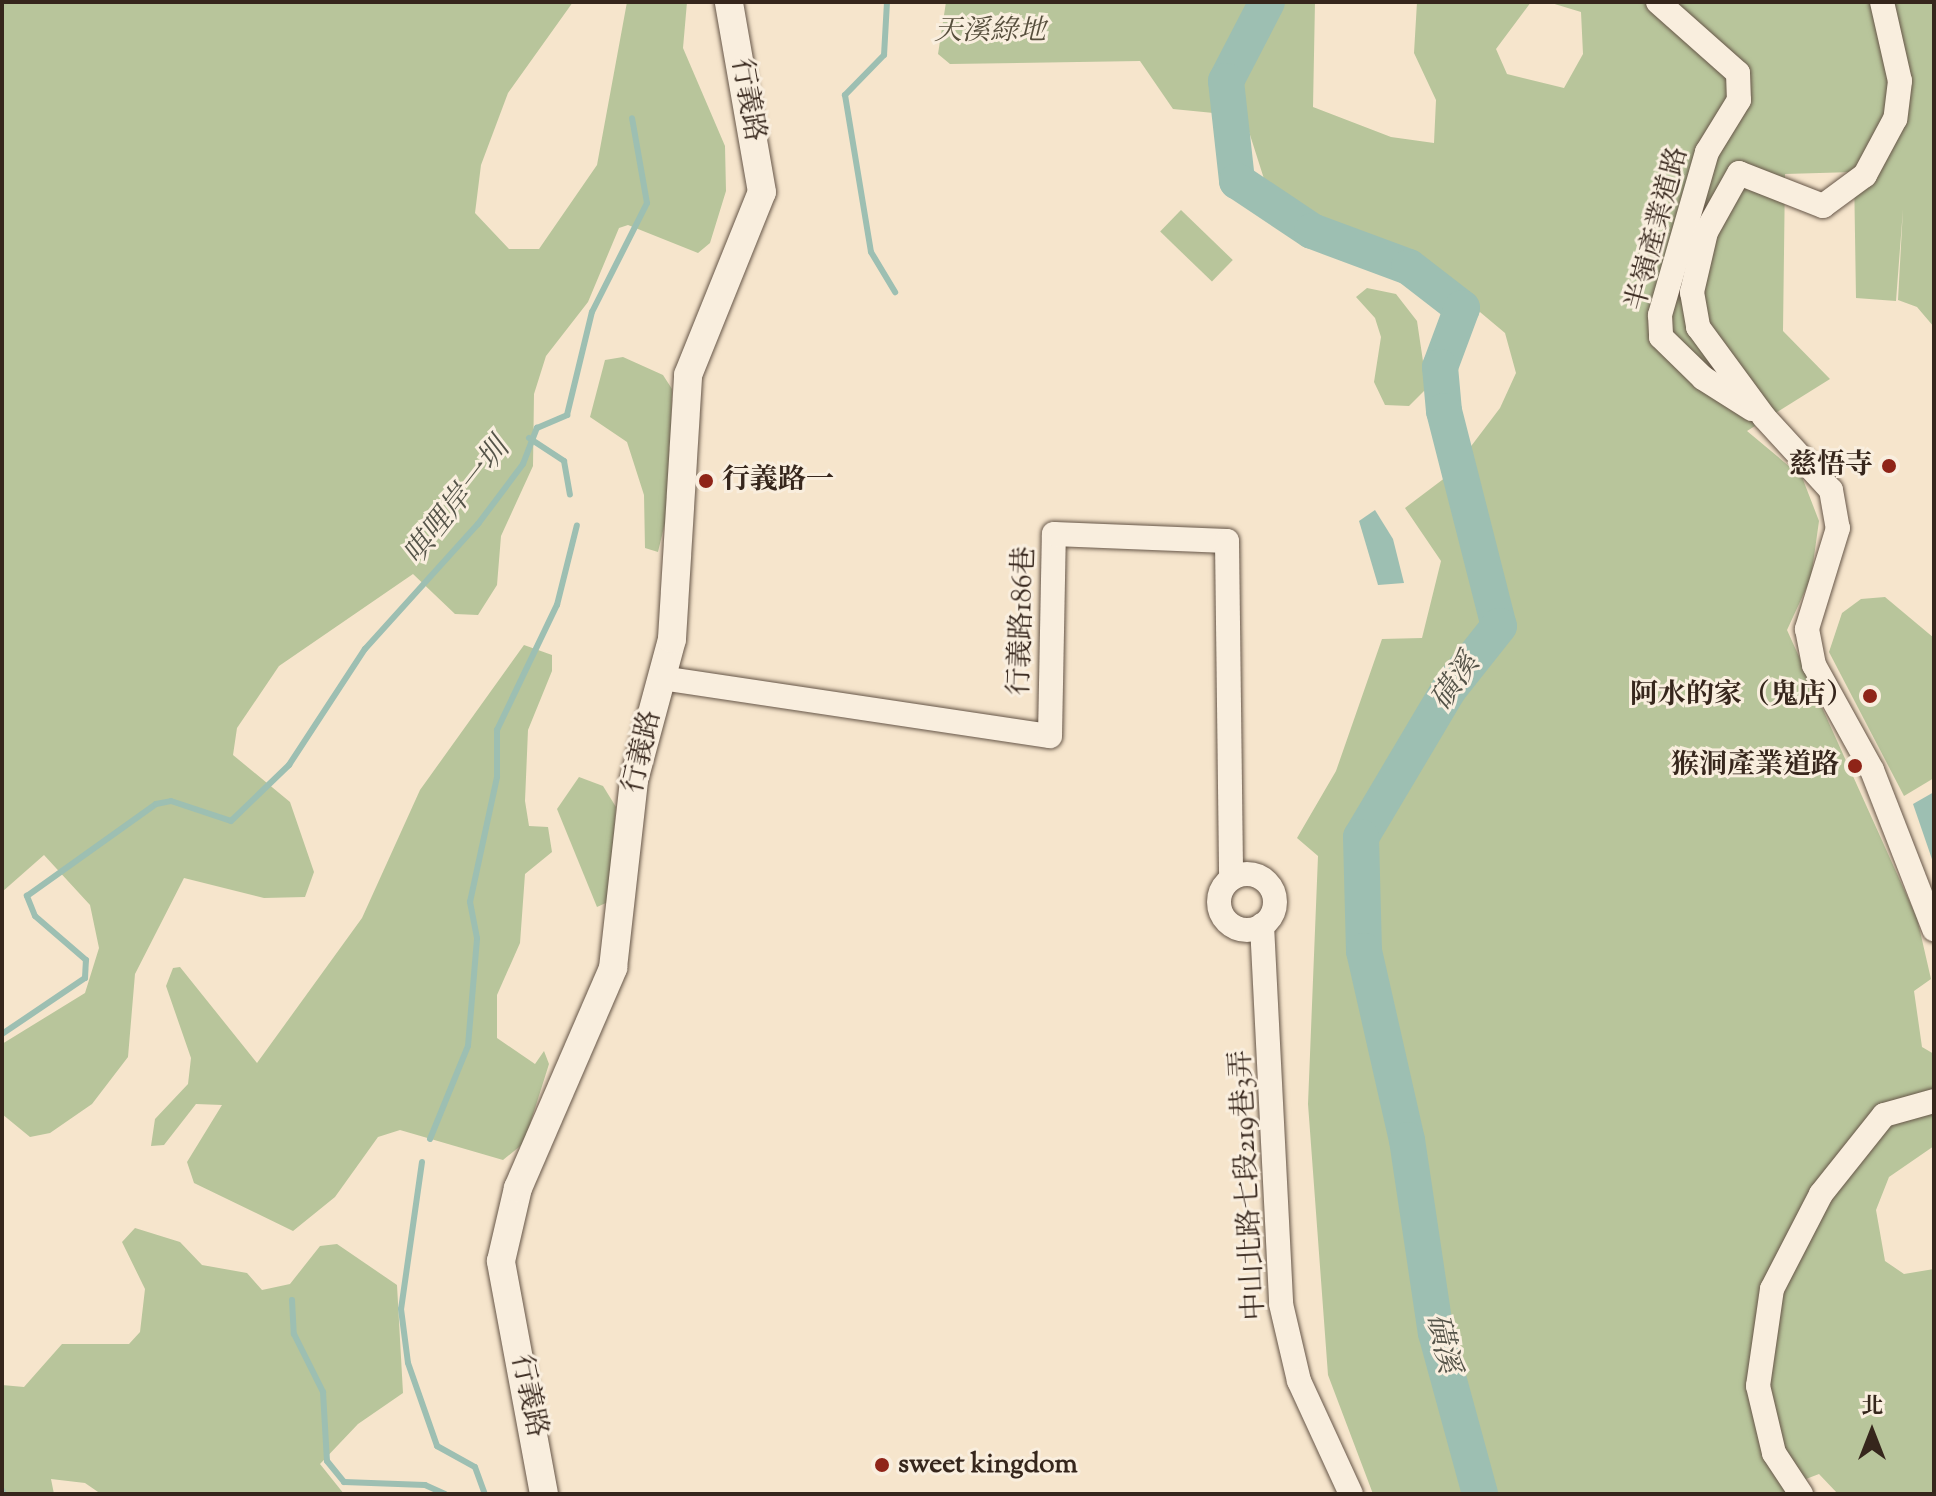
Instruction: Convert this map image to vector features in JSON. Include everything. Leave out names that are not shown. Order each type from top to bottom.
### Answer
[{"type":"street","name":"行義路","points":[[544,1494],[501,1261],[518,1188],[613,968],[634,780],[672,639],[688,375],[762,192],[729,2]]},
{"type":"street","name":"半嶺產業道路","points":[[1658,2],[1738,73],[1739,100],[1707,152],[1660,315],[1661,337],[1703,378],[1764,417]]},
{"type":"street","points":[[1882,2],[1900,81],[1895,119],[1865,175],[1823,206],[1739,173],[1706,232],[1692,292],[1698,327],[1764,417],[1831,490],[1838,528],[1807,629],[1814,665],[1872,770],[1934,929]]},
{"type":"street","name":"行義路186巷","points":[[661,678],[1050,736],[1054,534],[1227,541],[1227,836],[1241,876]]},
{"type":"street","points":[[1241,876],[1267,882],[1275,900],[1253,928],[1226,921],[1219,903],[1241,876]]},
{"type":"street","name":"中山北路七段219巷3弄","points":[[1253,928],[1269,955],[1281,1304],[1299,1381],[1351,1494]]},
{"type":"street","points":[[1801,1494],[1774,1453],[1758,1386],[1772,1289],[1821,1194],[1884,1115],[1934,1101]]},
{"type":"green space","points":[[2,2],[573,2],[508,93],[481,165],[475,213],[509,249],[539,249],[597,165],[627,2],[687,2],[683,48],[725,146],[726,191],[710,243],[698,253],[628,225],[619,228],[588,302],[546,356],[534,394],[533,466],[501,536],[497,585],[478,615],[455,614],[413,574],[279,666],[237,728],[233,755],[290,802],[314,872],[305,897],[264,898],[184,878],[135,974],[128,1057],[92,1104],[50,1133],[30,1137],[2,1114],[2,1044],[85,993],[99,948],[90,905],[44,855],[2,892]]},
{"type":"green space","name":"天溪綠地","points":[[946,2],[1315,2],[1313,107],[1391,137],[1434,143],[1436,100],[1414,53],[1417,2],[1531,2],[1496,49],[1507,74],[1564,88],[1583,54],[1581,12],[1548,2],[1934,2],[1934,327],[1917,307],[1898,300],[1903,209],[1896,301],[1856,298],[1854,172],[1785,174],[1783,331],[1830,379],[1747,431],[1802,477],[1819,521],[1811,578],[1787,630],[1917,918],[1931,979],[1914,991],[1922,1047],[1934,1054],[1934,1146],[1889,1177],[1876,1210],[1885,1261],[1904,1274],[1934,1269],[1934,1494],[1838,1494],[1819,1474],[1806,1479],[1813,1494],[1373,1494],[1328,1375],[1308,1104],[1318,856],[1297,838],[1336,771],[1382,639],[1422,638],[1441,561],[1405,508],[1450,474],[1500,408],[1516,373],[1505,333],[1443,281],[1301,219],[1265,182],[1244,116],[1173,109],[1140,61],[950,64],[938,54]]},
{"type":"green space","points":[[1181,210],[1233,260],[1212,282],[1160,232]]},
{"type":"green space","points":[[1367,288],[1396,294],[1417,321],[1427,388],[1409,406],[1385,405],[1374,382],[1381,337],[1375,318],[1356,297]]},
{"type":"green space","points":[[623,357],[663,375],[672,389],[669,506],[658,552],[645,548],[644,495],[627,442],[590,417],[605,360]]},
{"type":"green space","points":[[1885,597],[1934,638],[1934,778],[1904,796],[1829,652],[1842,613],[1861,599]]},
{"type":"green space","points":[[524,645],[552,655],[552,671],[528,730],[525,801],[529,826],[548,827],[552,852],[525,874],[520,943],[497,995],[497,1038],[535,1064],[544,1051],[549,1064],[524,1143],[503,1160],[400,1130],[378,1137],[335,1197],[293,1231],[194,1183],[187,1162],[222,1105],[196,1104],[164,1145],[151,1146],[155,1119],[188,1084],[191,1058],[166,986],[173,968],[180,967],[257,1063],[362,918],[420,790]]},
{"type":"green space","points":[[579,777],[603,786],[616,807],[608,902],[597,907],[557,809]]},
{"type":"green space","points":[[135,1228],[180,1242],[202,1265],[247,1273],[262,1290],[290,1284],[320,1246],[337,1244],[397,1285],[403,1393],[358,1424],[320,1464],[344,1494],[101,1494],[85,1483],[51,1479],[54,1494],[2,1494],[2,1385],[24,1387],[62,1344],[129,1344],[140,1332],[145,1289],[122,1242]]},
{"type":"shaded area","points":[[1375,510],[1393,539],[1404,583],[1378,585],[1359,521]]},
{"type":"shaded area","points":[[1934,792],[1934,865],[1913,804]]},
{"type":"waterway","points":[[887,2],[884,55],[845,95],[871,252],[895,292]]},
{"type":"waterway","name":"磺溪","points":[[1267,2],[1226,81],[1237,181],[1312,231],[1409,267],[1462,308],[1440,367],[1444,411],[1499,626],[1449,689],[1361,837],[1364,951],[1407,1140],[1436,1333],[1480,1494]]},
{"type":"waterway","name":"唭哩岸一圳","points":[[2,1034],[85,978],[86,960],[35,916],[27,896],[156,804],[171,801],[231,821],[289,765],[365,649],[478,524],[523,464],[537,428],[567,415],[592,312],[647,203],[632,118]]},
{"type":"waterway","points":[[529,438],[564,461],[570,494]]},
{"type":"waterway","points":[[430,1139],[468,1046],[477,938],[470,902],[497,777],[497,730],[557,605],[577,525]]},
{"type":"waterway","points":[[422,1162],[401,1309],[408,1363],[437,1446],[475,1467],[485,1494]]},
{"type":"waterway","points":[[292,1300],[294,1334],[323,1392],[327,1461],[344,1482],[425,1485],[445,1494]]},
{"type":"waterway","points":[[2,1490],[4,1494]]},
{"type":"place","name":"慈悟寺","points":[[1889,466]]},
{"type":"place","name":"行義路一","points":[[706,481]]},
{"type":"place","name":"阿水的家（鬼店）","points":[[1870,696]]},
{"type":"place","name":"猴洞產業道路","points":[[1855,766]]},
{"type":"place","name":"sweet kingdom","points":[[882,1465]]}]
